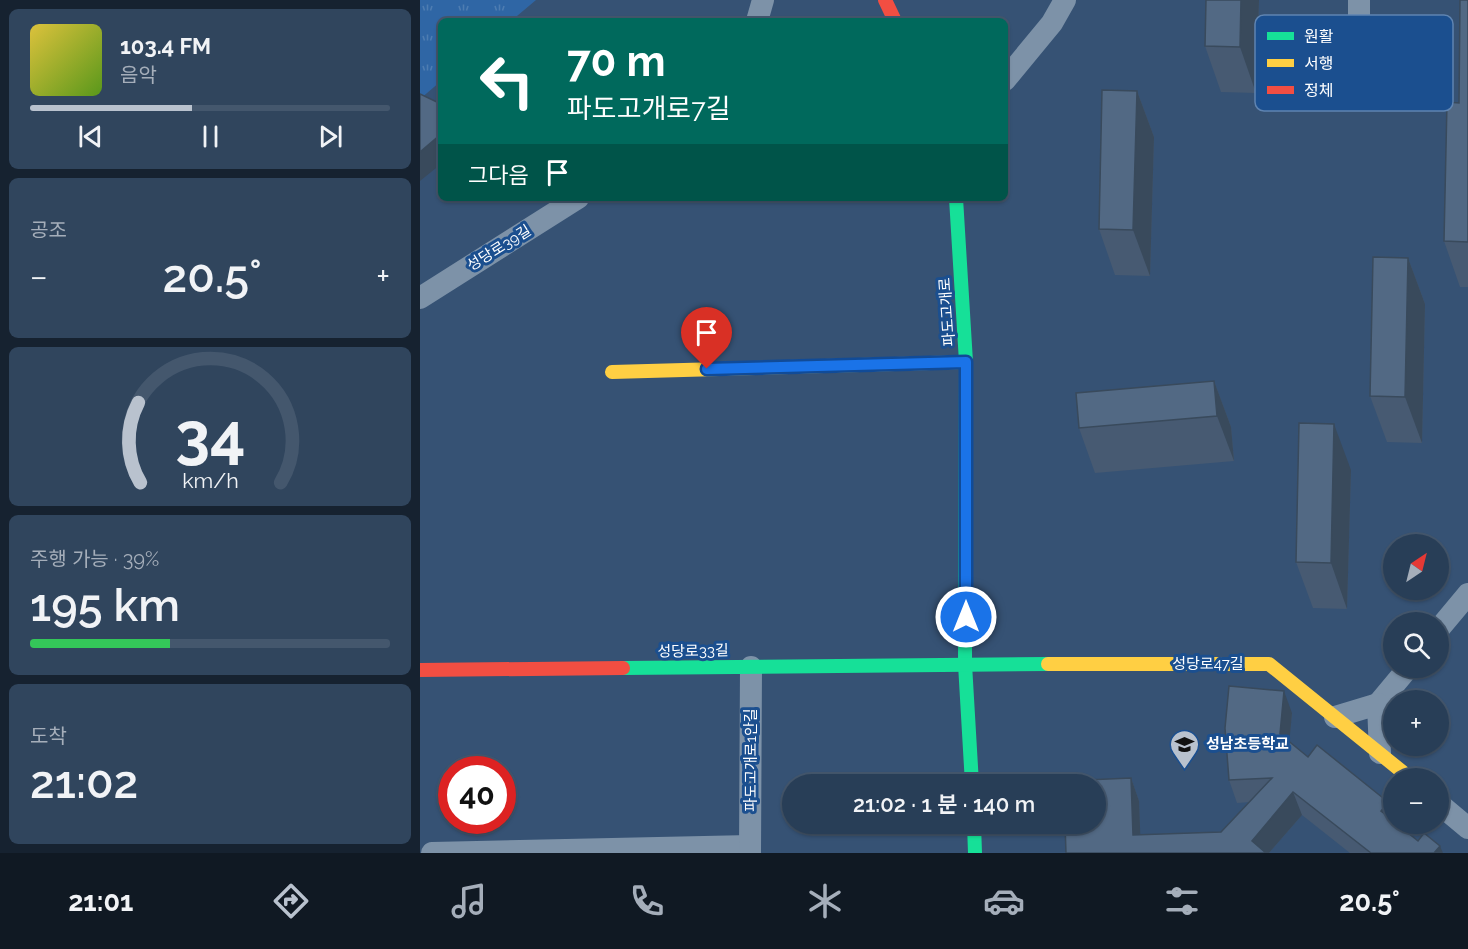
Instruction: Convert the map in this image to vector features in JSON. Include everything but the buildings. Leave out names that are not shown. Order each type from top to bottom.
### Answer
[{"type":"street","points":[[758,18],[763,0]]},
{"type":"street","points":[[885,0],[894,18]]},
{"type":"street","points":[[1008,76],[1052,23],[1065,0]]},
{"type":"street","name":"성당로39길","points":[[420,298],[573,201]]},
{"type":"street","name":"파도고개로","points":[[956,201],[966,362],[965,663],[971,774]]},
{"type":"street","points":[[612,372],[966,362]]},
{"type":"street","points":[[1449,617],[1468,594]]},
{"type":"street","name":"성당로33길","points":[[420,670],[965,663]]},
{"type":"street","name":"성당로47길","points":[[965,663],[1269,664],[1398,768]]},
{"type":"street","name":"파도고개로1안길","points":[[750,849],[751,667]]},
{"type":"street","points":[[1335,717],[1378,704],[1400,678]]},
{"type":"street","points":[[1378,704],[1380,753]]},
{"type":"street","points":[[1449,812],[1468,828]]},
{"type":"street","points":[[974,834],[975,853]]},
{"type":"street","points":[[432,853],[750,849]]},
{"type":"green space","points":[[420,0],[536,0],[515,18],[438,18],[438,84],[420,99]]},
{"type":"traffic: fast","points":[[956,201],[966,362],[965,664],[971,774]]},
{"type":"traffic: fast","points":[[623,668],[1048,664]]},
{"type":"traffic: fast","points":[[974,834],[975,853]]},
{"type":"traffic: slow","points":[[612,372],[966,362]]},
{"type":"traffic: slow","points":[[1048,664],[1269,664],[1398,768]]},
{"type":"traffic: jam","points":[[885,0],[894,18]]},
{"type":"traffic: jam","points":[[420,670],[623,668]]},
{"type":"place","name":"성남초등학교","points":[[1185,770]]},
{"type":"route","points":[[707,369],[966,362],[966,617]]}]
